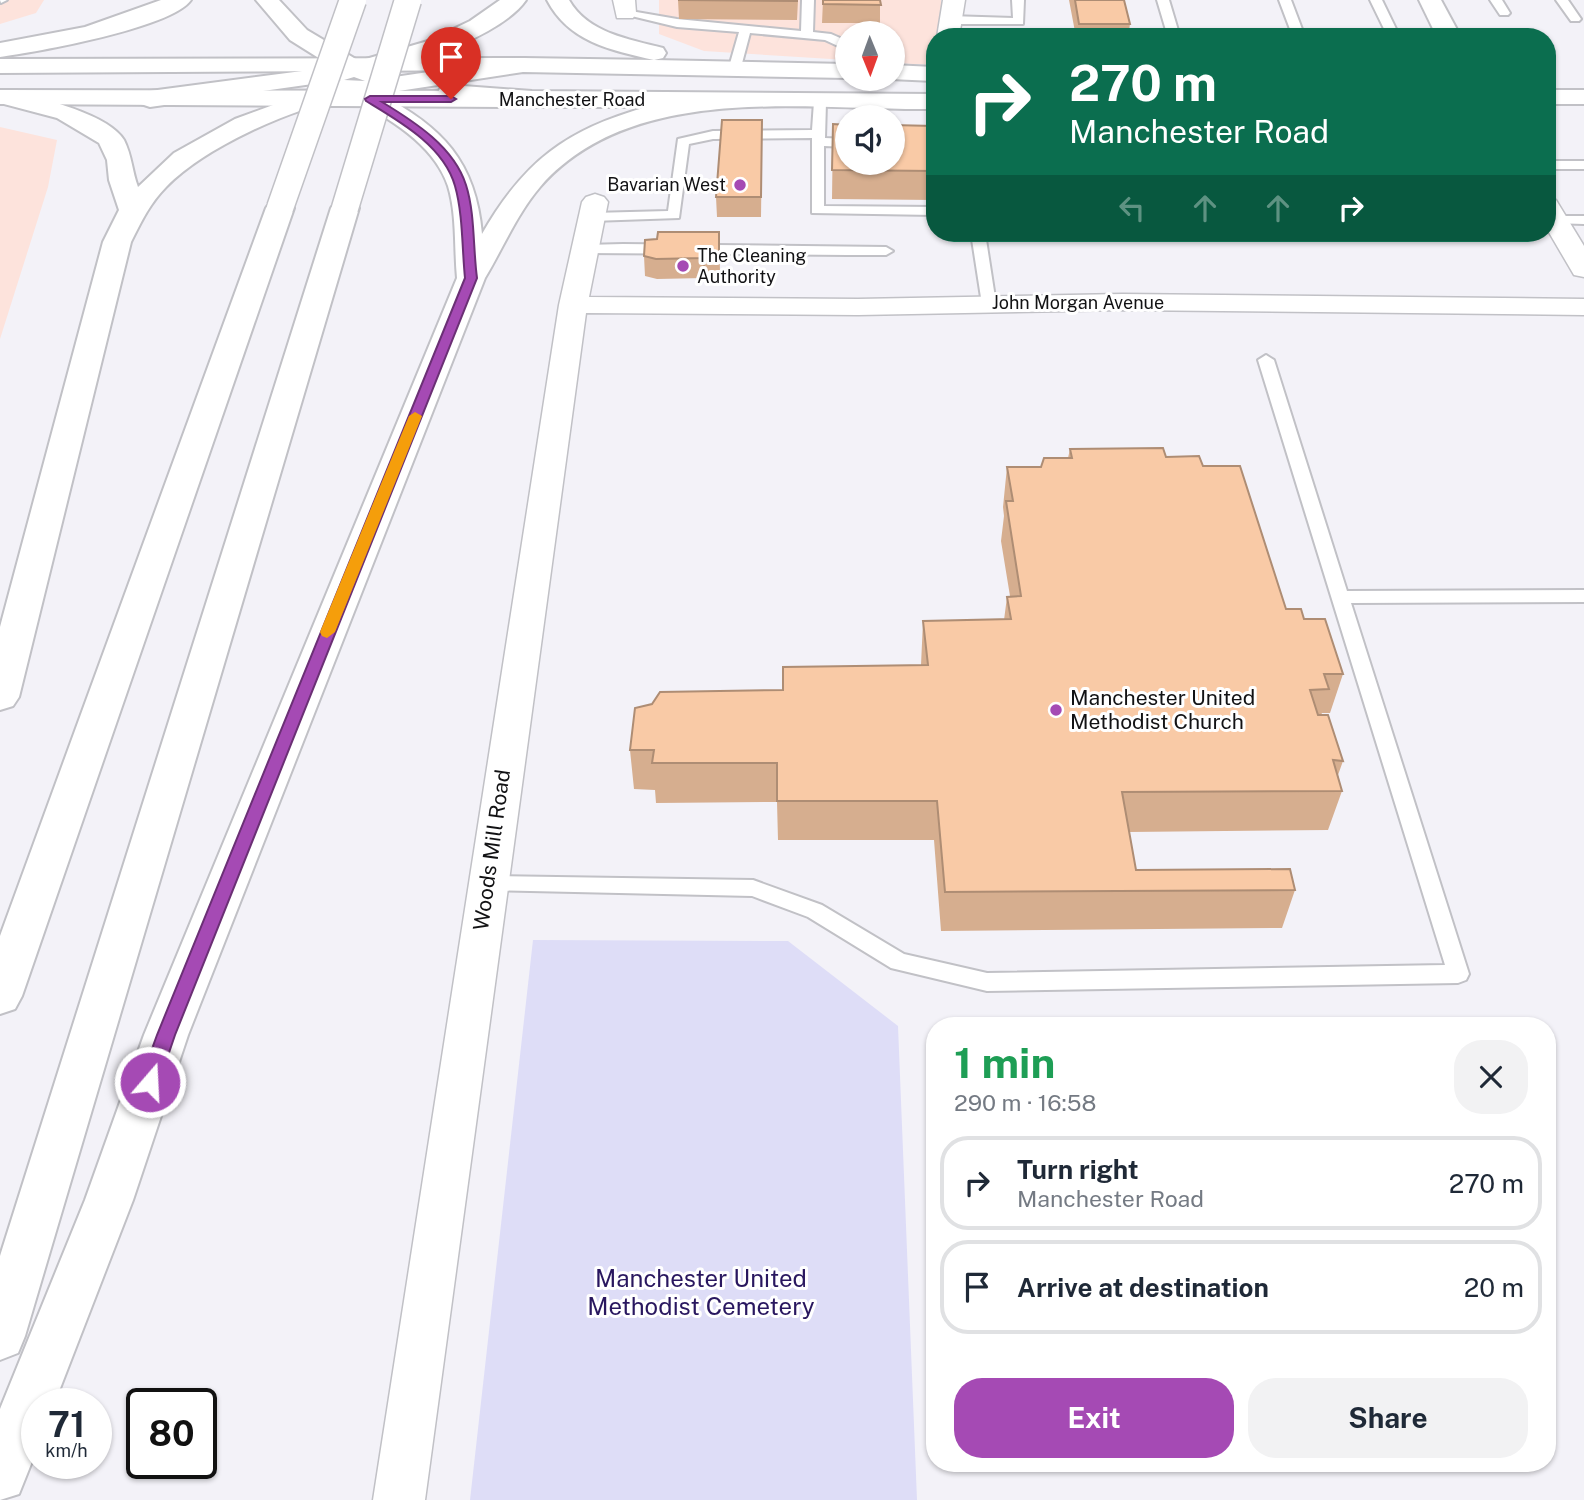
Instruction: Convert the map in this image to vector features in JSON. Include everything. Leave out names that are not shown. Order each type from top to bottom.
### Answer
[{"type":"main road","points":[[0,50],[105,30],[148,16],[180,0]]},
{"type":"main road","points":[[267,0],[301,40],[407,122],[433,144],[453,168],[461,186],[471,278]]},
{"type":"main road","points":[[0,996],[353,0]]},
{"type":"main road","points":[[0,1336],[408,0]]},
{"type":"main road","points":[[356,81],[390,73],[497,16],[515,0]]},
{"type":"main road","points":[[558,0],[579,28],[609,41],[708,66]]},
{"type":"main road","points":[[1430,0],[1444,28]]},
{"type":"main road","points":[[262,64],[316,88]]},
{"type":"main road","name":"Manchester Road","points":[[0,66],[262,64],[356,81],[532,99],[926,102]]},
{"type":"main road","name":"Manchester Road","points":[[390,73],[523,65],[708,66],[835,71]]},
{"type":"main road","points":[[390,73],[450,92],[532,99]]},
{"type":"main road","points":[[905,73],[926,74]]},
{"type":"main road","name":"Manchester Road","points":[[3,97],[150,99],[316,88],[356,81]]},
{"type":"main road","points":[[0,697],[117,242],[133,210],[156,182],[214,140],[316,88]]},
{"type":"main road","points":[[3,97],[66,113],[110,139],[120,160],[122,180],[133,210]]},
{"type":"main road","points":[[1556,97],[1584,97]]},
{"type":"main road","points":[[0,1475],[110,1200],[166,1035],[471,278],[529,183],[547,163],[570,145],[626,121],[710,101]]},
{"type":"street","points":[[1556,221],[1583,267]]},
{"type":"street","name":"Woods Mill Road","points":[[399,1500],[573,305],[591,223]]},
{"type":"street","name":"John Morgan Avenue","points":[[573,305],[858,307],[1122,302],[1584,307]]},
{"type":"lane","points":[[807,35],[808,0]]},
{"type":"lane","points":[[951,19],[1019,22],[1018,0]]},
{"type":"lane","points":[[1163,0],[1171,28]]},
{"type":"lane","points":[[1284,0],[1295,28]]},
{"type":"lane","points":[[1376,0],[1390,28]]},
{"type":"lane","points":[[1496,0],[1504,13]]},
{"type":"lane","points":[[1563,0],[1575,19]]},
{"type":"lane","points":[[625,7],[677,23],[807,35],[835,42]]},
{"type":"lane","points":[[735,67],[746,29]]},
{"type":"lane","points":[[820,102],[817,210],[926,211]]},
{"type":"lane","points":[[591,223],[674,215],[683,142],[713,135],[818,138],[835,141]]},
{"type":"lane","points":[[1556,164],[1584,165]]},
{"type":"lane","points":[[1556,214],[1584,220]]},
{"type":"lane","points":[[591,223],[742,251],[886,251]]},
{"type":"lane","points":[[979,242],[989,304]]},
{"type":"lane","points":[[488,884],[753,888],[815,912],[899,962],[987,982],[1458,974],[1266,360]]},
{"type":"lane","points":[[1340,597],[1584,596]]},
{"type":"shaded area","points":[[0,0],[44,0],[36,13],[0,24]]},
{"type":"shaded area","points":[[659,0],[941,0],[941,28],[926,28],[926,65],[905,64],[905,21],[835,21],[835,59],[704,51],[659,34]]},
{"type":"shaded area","points":[[0,127],[57,140],[48,187],[0,339]]},
{"type":"green space","name":"Manchester United Methodist Cemetery","points":[[533,940],[788,941],[898,1026],[917,1500],[470,1500]]},
{"type":"building","points":[[678,0],[797,0],[797,1]]},
{"type":"building","points":[[823,0],[880,0],[881,5],[823,4]]},
{"type":"building","points":[[1075,0],[1124,0],[1130,24],[1079,24]]},
{"type":"building","name":"Bavarian West","points":[[722,120],[762,120],[761,197],[716,197]]},
{"type":"building","points":[[833,124],[835,124],[835,170],[832,170]]},
{"type":"building","points":[[905,125],[926,126],[926,171],[905,171]]},
{"type":"building","points":[[658,232],[719,232],[719,252],[704,252],[703,258],[656,259],[644,256],[645,240],[657,239]]},
{"type":"building","name":"Manchester United Methodist Church","points":[[1163,448],[1166,457],[1199,456],[1203,466],[1240,466],[1286,609],[1301,609],[1304,619],[1325,619],[1343,674],[1324,674],[1329,689],[1310,690],[1318,715],[1328,715],[1343,761],[1333,760],[1342,791],[1122,792],[1136,870],[1290,869],[1295,890],[945,892],[937,801],[777,801],[777,763],[652,763],[654,750],[630,750],[635,708],[652,704],[660,692],[783,690],[783,667],[928,665],[923,621],[1011,619],[1007,597],[1021,596],[1006,501],[1013,501],[1007,467],[1041,467],[1044,458],[1072,458],[1070,449]]},
{"type":"slow traffic","points":[[327,632],[415,416]]},
{"type":"place","name":"Bavarian West","points":[[740,185]]},
{"type":"place","name":"The Cleaning Authority","points":[[683,266]]},
{"type":"place","name":"Manchester United Methodist Church","points":[[1056,710]]},
{"type":"route","points":[[150,1082],[166,1035],[471,278],[461,186],[453,168],[433,144],[407,122],[370,99],[451,99]]}]
